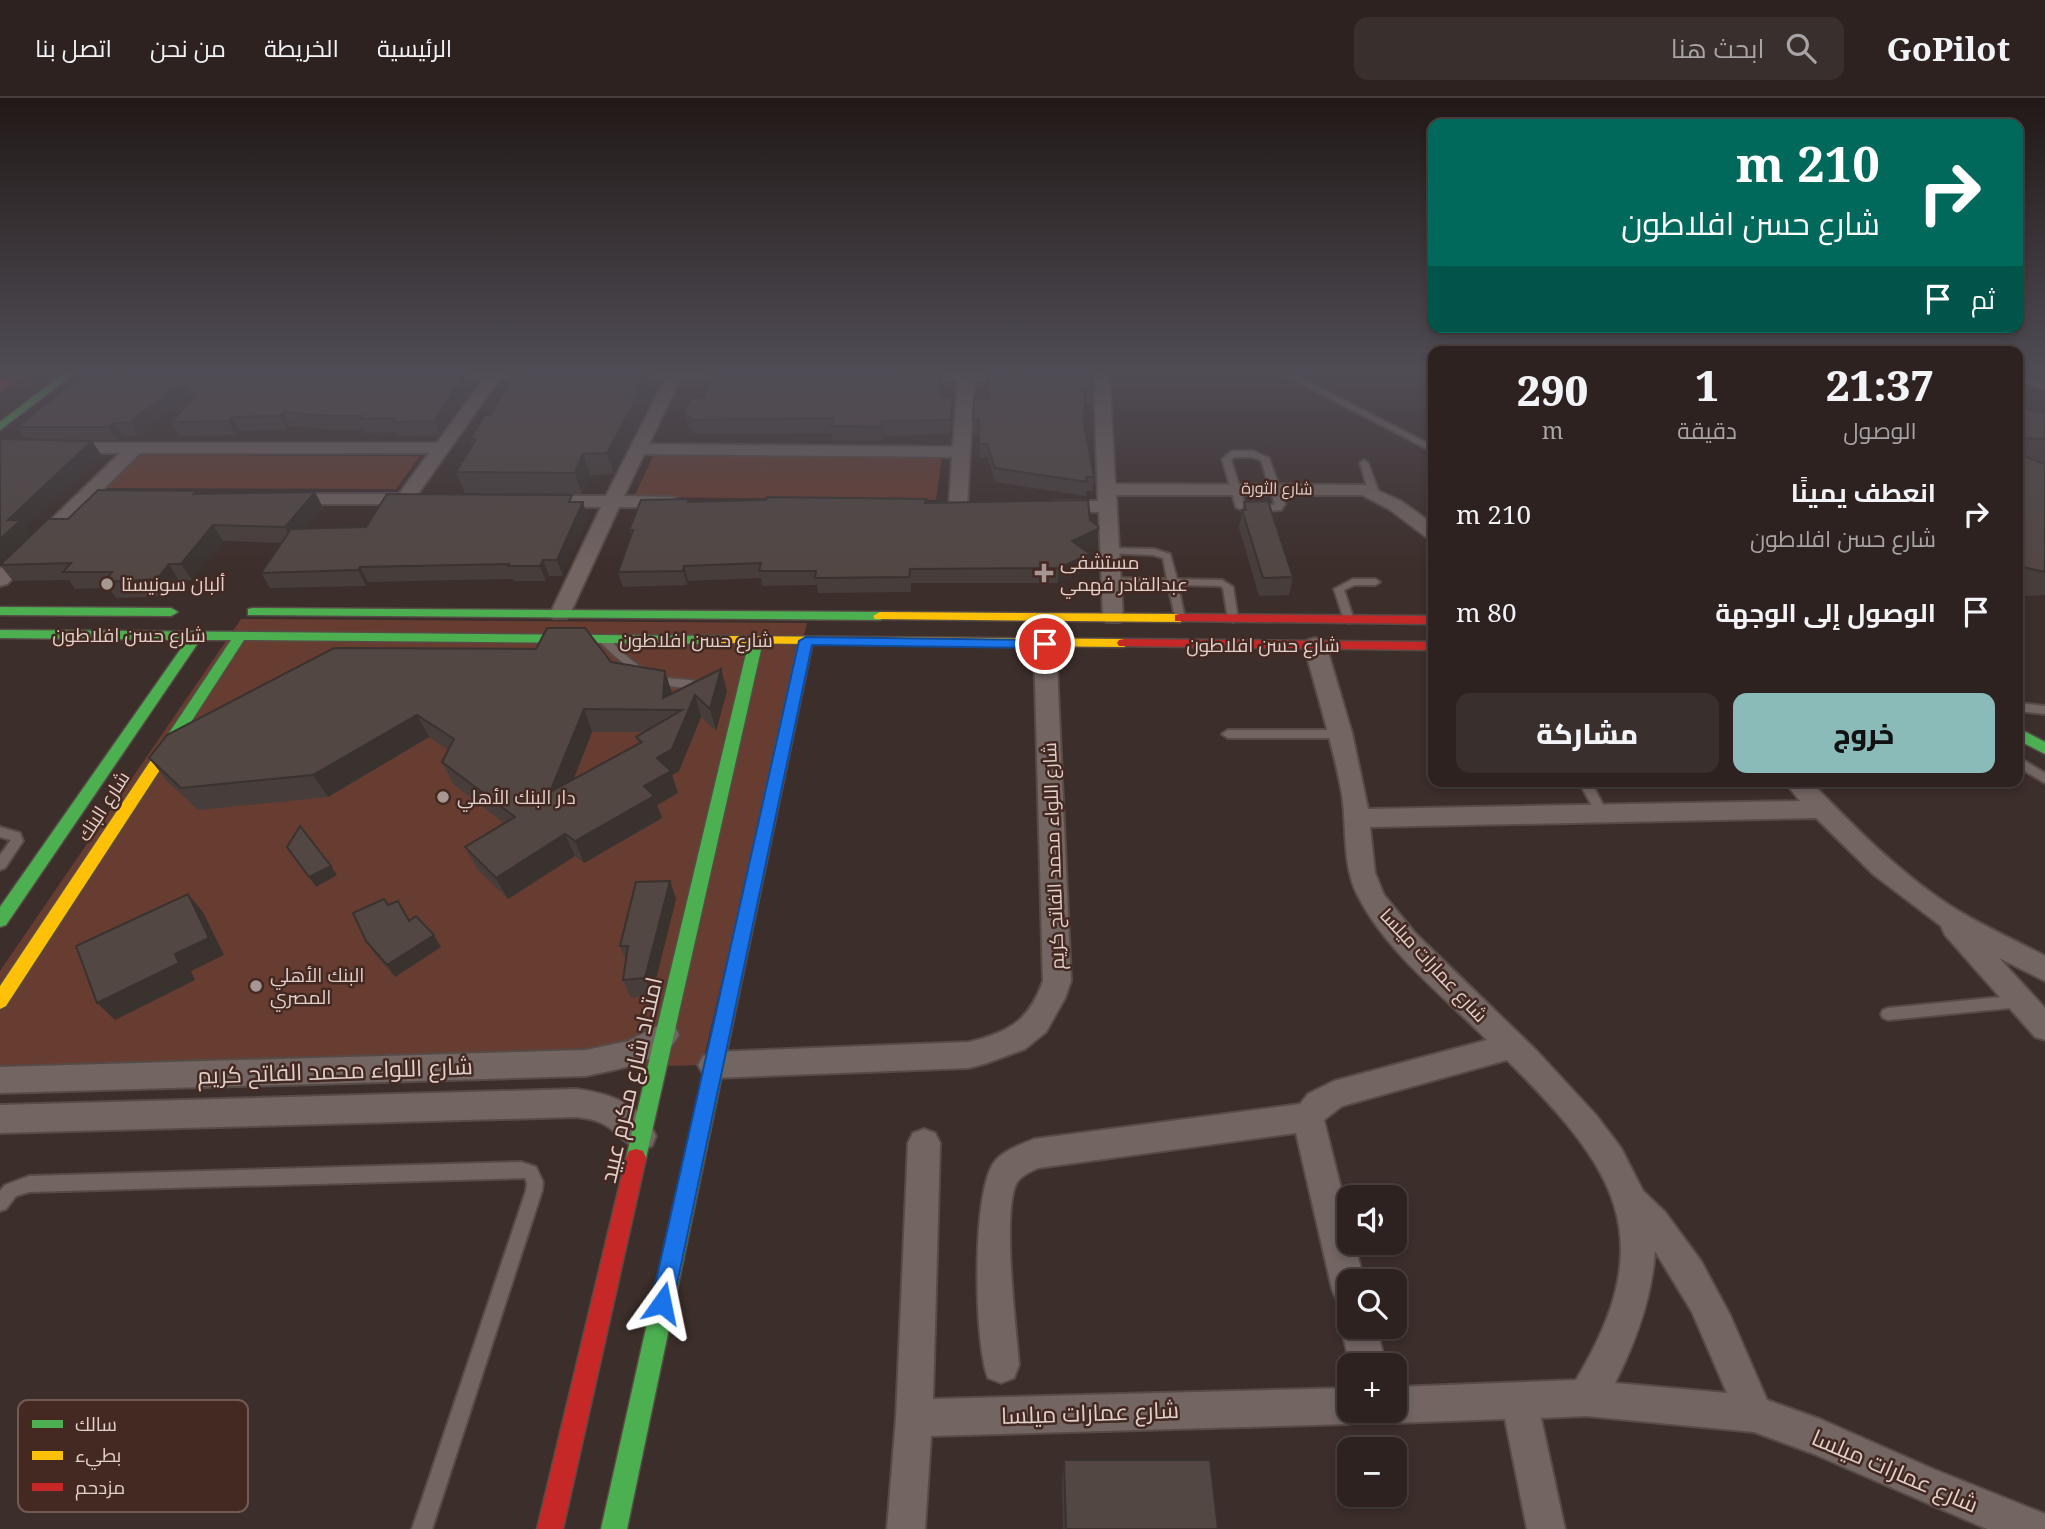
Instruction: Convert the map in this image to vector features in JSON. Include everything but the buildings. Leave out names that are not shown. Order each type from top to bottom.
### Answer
[{"type":"street","points":[[404,500],[450,437]]},
{"type":"street","points":[[560,614],[646,437]]},
{"type":"street","points":[[958,506],[962,437]]},
{"type":"street","points":[[1105,437],[1113,618]]},
{"type":"street","points":[[0,448],[442,448]]},
{"type":"street","points":[[0,580],[135,448]]},
{"type":"street","points":[[640,449],[961,452]]},
{"type":"street","name":"شارع الثورة","points":[[1040,506],[1234,488],[1351,489],[1374,493],[1428,529]]},
{"type":"street","points":[[86,498],[114,498]]},
{"type":"street","points":[[266,499],[432,500]]},
{"type":"street","points":[[529,501],[695,503]]},
{"type":"street","name":"شارع حسن افلاطون","points":[[0,611],[191,612]]},
{"type":"street","name":"شارع حسن افلاطون","points":[[232,612],[1428,620]]},
{"type":"street","points":[[1094,618],[1095,645]]},
{"type":"street","points":[[1138,618],[1142,645]]},
{"type":"street","points":[[1331,620],[1338,645]]},
{"type":"street","name":"شارع حسن افلاطون","points":[[1,635],[1428,646]]},
{"type":"street","name":"شارع البنك","points":[[0,920],[197,635]]},
{"type":"street","name":"شارع البنك","points":[[0,1001],[241,635]]},
{"type":"street","name":"امتداد شارع مكرم عبيد","points":[[548,1526],[756,640]]},
{"type":"street","points":[[614,1529],[713,1065],[792,662],[806,641]]},
{"type":"street","name":"شارع اللواء محمد الفاتح كريم","points":[[713,1065],[969,1055],[1002,1048],[1030,1031],[1049,1007],[1057,981],[1045,644]]},
{"type":"street","name":"شارع عمارات ميلسا","points":[[1315,645],[1339,734],[1357,818],[1358,853],[1363,875],[1374,901],[1413,947],[1564,1100],[1602,1147],[1622,1178],[1631,1201],[1637,1223],[1635,1282],[1602,1373],[1586,1398]]},
{"type":"street","points":[[751,664],[767,660]]},
{"type":"street","points":[[167,677],[213,677]]},
{"type":"street","points":[[2023,711],[2045,724]]},
{"type":"street","points":[[2023,736],[2045,749]]},
{"type":"street","points":[[1802,787],[1899,882],[1941,914],[2045,1028]]},
{"type":"street","points":[[1357,818],[1822,809]]},
{"type":"street","points":[[1941,914],[2045,970]]},
{"type":"street","points":[[1977,953],[2045,951]]},
{"type":"street","name":"شارع اللواء محمد الفاتح كريم","points":[[13,1080],[586,1063],[634,1052],[664,1035]]},
{"type":"street","points":[[1001,1365],[996,1202],[1003,1176],[1015,1163],[1034,1154],[1308,1117],[1319,1104],[1334,1095],[1511,1046]]},
{"type":"street","points":[[2,1119],[13,1080]]},
{"type":"street","name":"شارع اللواء محمد الفاتح كريم","points":[[2,1119],[576,1103],[607,1107],[621,1114],[641,1136]]},
{"type":"street","points":[[1308,1117],[1344,1269]]},
{"type":"street","points":[[906,1529],[914,1418],[924,1143]]},
{"type":"street","name":"شارع عمارات ميلسا","points":[[1631,1201],[1657,1224],[1685,1266],[1707,1306],[1754,1414]]},
{"type":"street","name":"شارع عمارات ميلسا","points":[[1407,1404],[1586,1398],[1754,1414],[1821,1438],[1925,1485],[2035,1529]]},
{"type":"street","points":[[1519,1399],[1546,1529]]},
{"type":"street","name":"شارع عمارات ميلسا","points":[[914,1418],[1337,1406]]},
{"type":"lane","points":[[1409,437],[1428,446]]},
{"type":"lane","points":[[1234,488],[1226,457],[1232,454],[1253,454],[1265,458],[1275,488]]},
{"type":"lane","points":[[1363,463],[1374,493]]},
{"type":"lane","points":[[1110,551],[1163,554],[1169,559],[1180,619]]},
{"type":"lane","points":[[1111,581],[1217,582],[1226,585],[1233,619]]},
{"type":"lane","points":[[1349,620],[1339,590],[1353,582],[1375,582]]},
{"type":"lane","points":[[507,654],[529,639]]},
{"type":"lane","points":[[603,639],[636,671],[651,680],[701,686]]},
{"type":"lane","points":[[2023,708],[2045,710]]},
{"type":"lane","points":[[1228,734],[1339,734]]},
{"type":"lane","points":[[2023,764],[2045,779]]},
{"type":"lane","points":[[1588,787],[1602,814]]},
{"type":"lane","points":[[0,832],[16,836],[17,841],[3,861]]},
{"type":"lane","points":[[3,861],[44,857]]},
{"type":"lane","points":[[1888,1014],[2022,1001]]},
{"type":"lane","points":[[0,1203],[10,1190],[29,1184],[521,1169],[530,1172],[535,1182],[534,1191],[422,1529]]},
{"type":"shaded area","points":[[654,454],[942,456],[936,500],[634,497]]},
{"type":"shaded area","points":[[141,455],[420,456],[396,489],[106,488]]},
{"type":"shaded area","name":"دار البنك الأهلي","points":[[241,619],[807,623],[702,1065],[0,1085],[0,971]]},
{"type":"traffic: fast","points":[[0,611],[171,612]]},
{"type":"traffic: fast","points":[[253,612],[880,616]]},
{"type":"traffic: fast","points":[[0,634],[726,640]]},
{"type":"traffic: fast","points":[[0,920],[197,635]]},
{"type":"traffic: fast","points":[[164,752],[241,635]]},
{"type":"traffic: fast","points":[[636,1158],[756,641]]},
{"type":"traffic: fast","points":[[2023,736],[2045,749]]},
{"type":"traffic: fast","points":[[614,1529],[731,989]]},
{"type":"traffic: slow","points":[[880,616],[1180,618]]},
{"type":"traffic: slow","points":[[726,640],[1124,643]]},
{"type":"traffic: slow","points":[[0,1001],[164,752]]},
{"type":"traffic: jam","points":[[1180,618],[1428,620]]},
{"type":"traffic: jam","points":[[731,989],[806,641]]},
{"type":"traffic: jam","points":[[1124,643],[1428,646]]},
{"type":"traffic: jam","points":[[550,1529],[636,1158]]},
{"type":"place","name":"مستشفى عبدالقادر فهمي","points":[[1044,573]]},
{"type":"place","name":"ألبان سونيستا","points":[[107,584]]},
{"type":"place","name":"دار البنك الأهلي","points":[[443,797]]},
{"type":"place","name":"البنك الأهلي المصري","points":[[256,986]]},
{"type":"route","points":[[662,1303],[806,641],[1045,644]]}]
